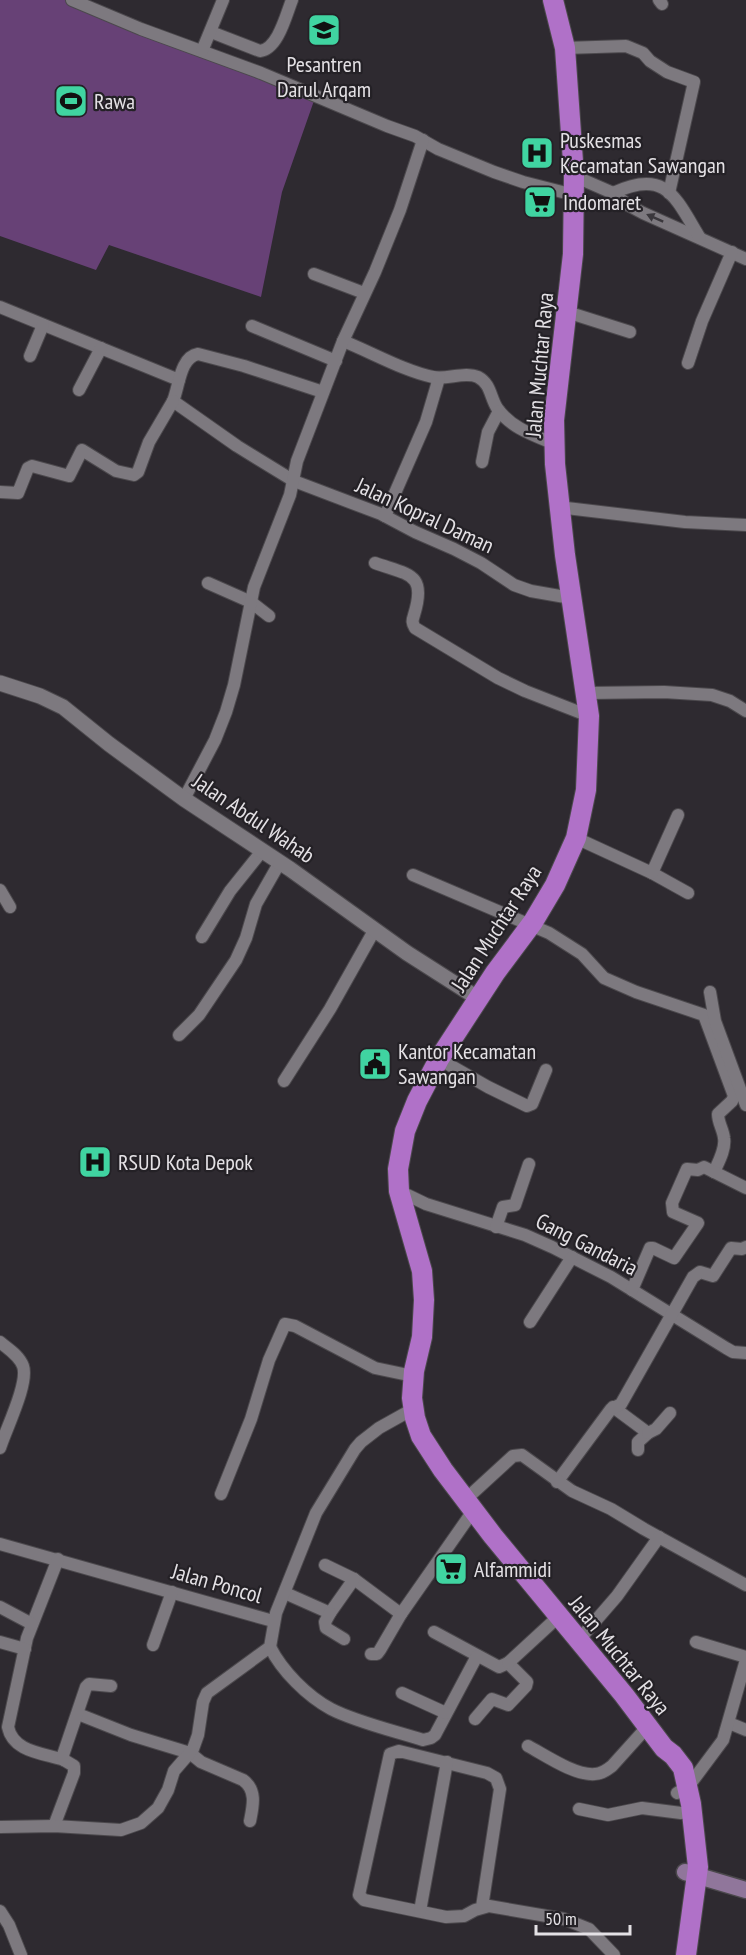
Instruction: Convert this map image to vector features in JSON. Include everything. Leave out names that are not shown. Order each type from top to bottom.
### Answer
[{"type":"highway","name":"Jalan Muchtar Raya","points":[[553,0],[565,48],[574,185],[573,254],[556,396],[555,444],[558,507],[589,716],[588,765],[577,831],[555,885],[439,1059],[417,1101],[405,1131],[398,1169],[399,1191],[415,1243],[424,1283],[424,1316],[415,1369],[413,1409],[421,1436],[429,1450],[469,1506],[664,1748],[683,1768],[681,1813],[691,1873],[680,1955]]},
{"type":"highway","name":"Jalan Muchtar Raya","points":[[683,1790],[691,1873],[686,1955]]},
{"type":"main road","points":[[691,1873],[746,1890]]},
{"type":"street","points":[[72,0],[141,29],[316,95],[494,172],[523,182],[574,185],[613,193],[643,213],[746,259]]},
{"type":"street","points":[[202,51],[223,0]]},
{"type":"street","points":[[211,33],[260,51],[266,51],[273,45],[292,0]]},
{"type":"street","points":[[565,48],[626,46],[643,53],[651,62],[668,72],[694,82],[669,193]]},
{"type":"street","points":[[184,799],[215,740],[226,712],[257,578],[291,495],[297,461],[343,341],[375,272],[400,210],[423,140]]},
{"type":"street","points":[[613,193],[642,182],[654,183],[669,193],[700,238]]},
{"type":"street","points":[[688,363],[702,321],[732,252]]},
{"type":"street","points":[[314,274],[364,293]]},
{"type":"street","points":[[0,307],[179,380]]},
{"type":"street","points":[[567,312],[630,332]]},
{"type":"street","points":[[30,356],[43,325]]},
{"type":"street","points":[[252,326],[336,361]]},
{"type":"street","points":[[343,341],[423,374],[439,378],[466,375],[479,378],[486,384],[499,411],[517,427],[555,444]]},
{"type":"street","points":[[80,390],[101,348]]},
{"type":"street","points":[[0,492],[18,493],[28,468],[32,466],[69,476],[82,450],[116,471],[134,475],[138,472],[149,442],[173,401],[189,358],[198,354],[244,366],[323,392]]},
{"type":"street","points":[[385,516],[426,422],[439,378]]},
{"type":"street","name":"Jalan Kopral Daman","points":[[173,401],[237,446],[294,481],[385,516],[465,554],[514,585],[531,591],[571,598]]},
{"type":"street","points":[[482,462],[488,432],[499,411]]},
{"type":"street","points":[[558,507],[686,522],[746,525]]},
{"type":"street","points":[[375,563],[408,574],[416,581],[419,586],[419,595],[412,621],[415,628],[498,678],[589,716]]},
{"type":"street","points":[[208,583],[251,602],[269,616]]},
{"type":"street","name":"Jalan Abdul Wahab","points":[[1,686],[33,693],[63,707],[184,799],[280,862],[407,953],[479,999]]},
{"type":"street","points":[[586,693],[664,692],[712,695],[730,701],[746,711]]},
{"type":"street","points":[[652,873],[678,815]]},
{"type":"street","points":[[577,831],[688,894]]},
{"type":"street","points":[[202,937],[230,891],[262,851]]},
{"type":"street","points":[[179,1035],[199,1016],[236,960],[246,938],[256,904],[280,862]]},
{"type":"street","points":[[413,874],[549,933],[582,954],[604,978],[636,992],[704,1015],[710,1021],[746,1105]]},
{"type":"street","points":[[0,890],[10,907]]},
{"type":"street","points":[[284,1081],[330,1009],[375,929]]},
{"type":"street","points":[[710,992],[710,1021],[734,1096],[732,1101],[718,1114],[724,1143],[714,1172]]},
{"type":"street","points":[[439,1059],[527,1106],[532,1104],[546,1070]]},
{"type":"street","points":[[496,1227],[503,1207],[515,1205],[530,1164]]},
{"type":"street","points":[[632,1290],[650,1248],[674,1258],[698,1223],[673,1212],[672,1203],[687,1168],[698,1170],[704,1167],[746,1188]]},
{"type":"street","name":"Gang Gandaria","points":[[399,1191],[426,1204],[525,1235],[572,1257],[632,1290],[726,1348],[746,1353]]},
{"type":"street","points":[[557,1482],[613,1407],[621,1404],[696,1273],[703,1272],[713,1276],[730,1248],[746,1247]]},
{"type":"street","points":[[530,1322],[572,1257]]},
{"type":"street","points":[[221,1494],[251,1419],[269,1360],[285,1324],[295,1326],[375,1368],[415,1369]]},
{"type":"street","points":[[0,1342],[20,1360],[24,1368],[24,1376],[16,1407],[0,1448]]},
{"type":"street","points":[[613,1407],[648,1433]]},
{"type":"street","name":"Jalan Poncol","points":[[0,1545],[58,1559],[273,1621],[309,1526],[355,1449],[374,1432],[413,1409]]},
{"type":"street","points":[[638,1450],[638,1442],[656,1429],[670,1413]]},
{"type":"street","points":[[371,1654],[376,1654],[380,1650],[469,1506],[517,1454],[522,1455],[557,1482],[611,1509],[746,1585]]},
{"type":"street","points":[[578,1641],[617,1596],[659,1537]]},
{"type":"street","points":[[54,1826],[74,1773],[74,1766],[64,1760],[18,1746],[8,1727],[14,1693],[32,1624],[58,1559]]},
{"type":"street","points":[[325,1565],[354,1579],[401,1614]]},
{"type":"street","points":[[344,1639],[326,1628],[325,1622],[354,1579]]},
{"type":"street","points":[[153,1645],[172,1592]]},
{"type":"street","points":[[285,1593],[330,1613]]},
{"type":"street","points":[[0,1607],[32,1624]]},
{"type":"street","points":[[434,1632],[500,1668],[558,1617]]},
{"type":"street","points":[[273,1621],[270,1647],[278,1661],[293,1678],[325,1705],[342,1713],[423,1740],[435,1735],[477,1656]]},
{"type":"street","points":[[0,1642],[25,1649]]},
{"type":"street","points":[[683,1790],[717,1750],[729,1724],[746,1658],[696,1642]]},
{"type":"street","points":[[0,1827],[54,1826],[120,1830],[141,1823],[158,1808],[168,1790],[174,1771],[190,1753],[195,1743],[207,1693],[270,1647]]},
{"type":"street","points":[[475,1719],[491,1700],[508,1705],[526,1686],[527,1682],[508,1663]]},
{"type":"street","points":[[64,1760],[64,1751],[88,1684],[111,1686]]},
{"type":"street","points":[[402,1693],[446,1713]]},
{"type":"street","points":[[78,1714],[131,1735],[190,1753],[201,1762],[249,1784],[253,1799],[250,1821]]},
{"type":"street","points":[[729,1724],[746,1730]]},
{"type":"street","points":[[528,1746],[578,1772],[593,1774],[612,1766],[648,1726]]},
{"type":"street","points":[[482,1907],[500,1789],[496,1778],[487,1773],[399,1751],[390,1754],[359,1896],[446,1917],[464,1916],[489,1906],[564,1919],[589,1929],[614,1955]]},
{"type":"street","points":[[420,1911],[447,1762]]},
{"type":"street","points":[[579,1809],[608,1815],[642,1808],[681,1813]]},
{"type":"street","points":[[0,1911],[9,1925],[21,1955]]},
{"type":"shaded area","points":[[0,0],[73,0],[316,95],[282,192],[261,297],[109,245],[96,270],[0,236]]},
{"type":"place","name":"Pesantren Darul Arqam","points":[[324,30]]},
{"type":"place","name":"Rawa","points":[[71,101]]},
{"type":"place","name":"Puskesmas Kecamatan Sawangan","points":[[537,153]]},
{"type":"place","name":"Indomaret","points":[[540,202]]},
{"type":"place","name":"Kantor Kecamatan Sawangan","points":[[375,1064]]},
{"type":"place","name":"RSUD Kota Depok","points":[[95,1162]]},
{"type":"place","name":"Alfammidi","points":[[451,1569]]}]
